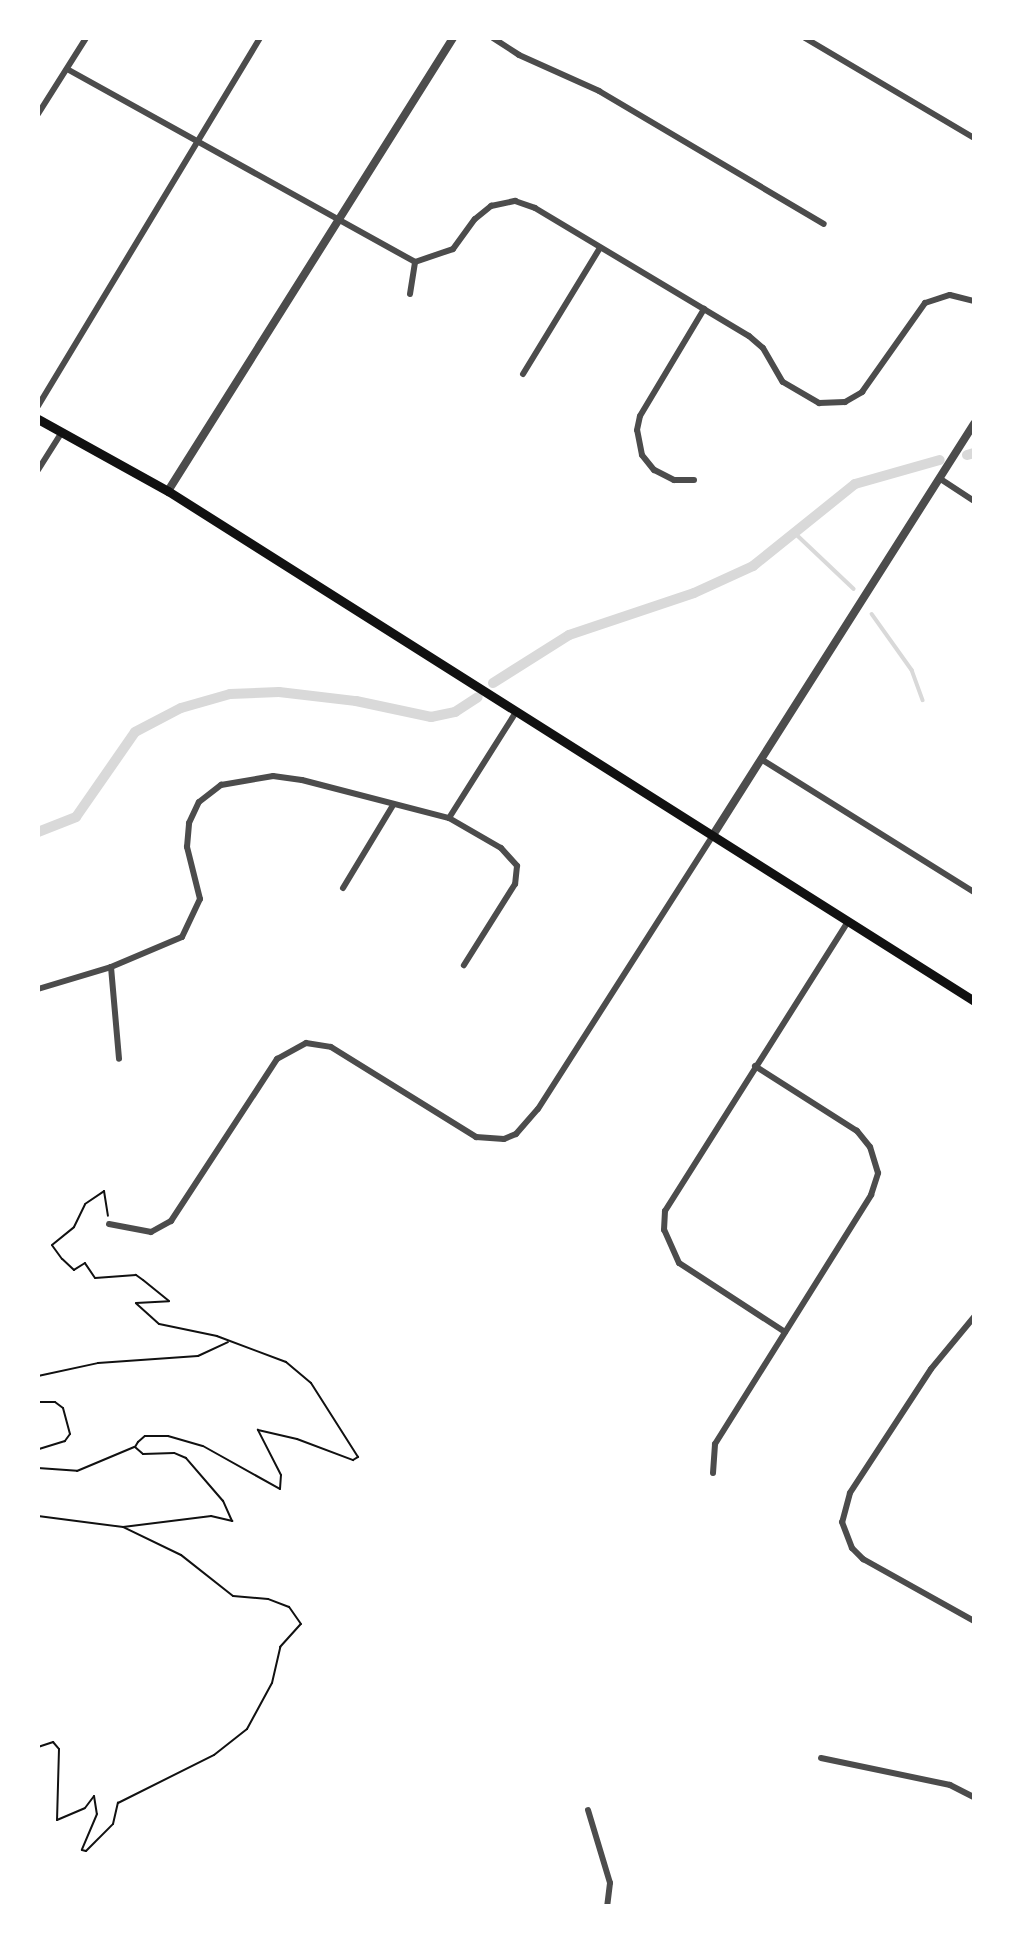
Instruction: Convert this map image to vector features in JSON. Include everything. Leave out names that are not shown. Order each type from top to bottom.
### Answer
[{"type":"main road","points":[[38,419],[167,491],[974,1000]]},
{"type":"street","points":[[38,114],[86,38]]},
{"type":"street","points":[[38,406],[260,38]]},
{"type":"street","points":[[167,491],[453,38]]},
{"type":"street","points":[[493,38],[519,55],[598,91],[824,225]]},
{"type":"street","points":[[805,38],[974,138]]},
{"type":"street","points":[[66,69],[195,143],[341,219],[415,262],[447,253],[485,210],[511,201],[535,208],[760,344],[790,388],[828,404],[853,398],[869,385],[925,303],[950,295],[974,301]]},
{"type":"street","points":[[523,374],[600,248]]},
{"type":"street","points":[[410,294],[415,262]]},
{"type":"street","points":[[694,480],[674,480],[654,470],[642,455],[637,430],[640,416],[704,309]]},
{"type":"street","points":[[109,1224],[151,1232],[172,1221],[276,1059],[306,1043],[331,1047],[476,1137],[504,1139],[516,1134],[544,1099],[974,424]]},
{"type":"street","points":[[38,470],[62,432]]},
{"type":"street","points":[[939,478],[974,501]]},
{"type":"street","points":[[449,818],[516,712]]},
{"type":"street","points":[[761,759],[974,892]]},
{"type":"street","points":[[38,989],[111,967],[172,943],[189,927],[200,899],[186,834],[200,802],[221,785],[273,776],[449,818],[500,848],[517,866],[515,884],[464,965]]},
{"type":"street","points":[[343,888],[393,805]]},
{"type":"street","points":[[785,1332],[679,1263],[664,1230],[665,1211],[848,921]]},
{"type":"street","points":[[111,967],[119,1059]]},
{"type":"street","points":[[713,1473],[715,1444],[871,1195],[878,1173],[870,1147],[858,1131],[755,1066]]},
{"type":"street","points":[[974,1317],[918,1387],[844,1507],[845,1536],[852,1548],[913,1588],[974,1621]]},
{"type":"street","points":[[821,1758],[950,1785],[974,1797]]},
{"type":"street","points":[[589,1810],[610,1883],[607,1906]]},
{"type":"path","points":[[38,1468],[77,1471],[135,1447],[145,1436],[168,1436],[203,1446],[280,1489],[281,1475],[258,1430],[357,1459],[350,1440],[308,1380],[282,1359],[230,1341],[153,1321],[135,1303],[169,1301],[143,1280],[135,1275],[95,1278],[85,1264],[74,1270],[52,1245],[74,1227],[85,1204],[104,1191],[109,1224]]},
{"type":"path","points":[[38,1376],[98,1363],[198,1356],[230,1341]]},
{"type":"path","points":[[38,1402],[55,1402],[63,1408],[70,1434],[65,1441],[38,1448]]},
{"type":"path","points":[[38,1516],[123,1527],[211,1516],[232,1521],[223,1501],[186,1458],[174,1453],[152,1456],[135,1447]]},
{"type":"path","points":[[38,1746],[53,1742],[59,1749],[57,1820],[85,1808],[94,1796],[97,1814],[82,1850],[86,1851],[113,1824],[118,1803],[214,1755],[247,1729],[272,1683],[280,1647],[301,1624],[289,1607],[268,1599],[233,1597],[181,1555],[123,1527]]},
{"type":"waterway","points":[[967,455],[974,453]]},
{"type":"waterway","points":[[493,683],[569,635],[694,593],[753,566],[855,484],[940,460]]},
{"type":"waterway","points":[[795,533],[854,589]]},
{"type":"waterway","points":[[872,614],[912,670],[923,700]]},
{"type":"waterway","points":[[38,832],[76,817],[135,732],[181,708],[230,694],[279,692],[356,701],[431,717],[455,712],[478,697]]}]
